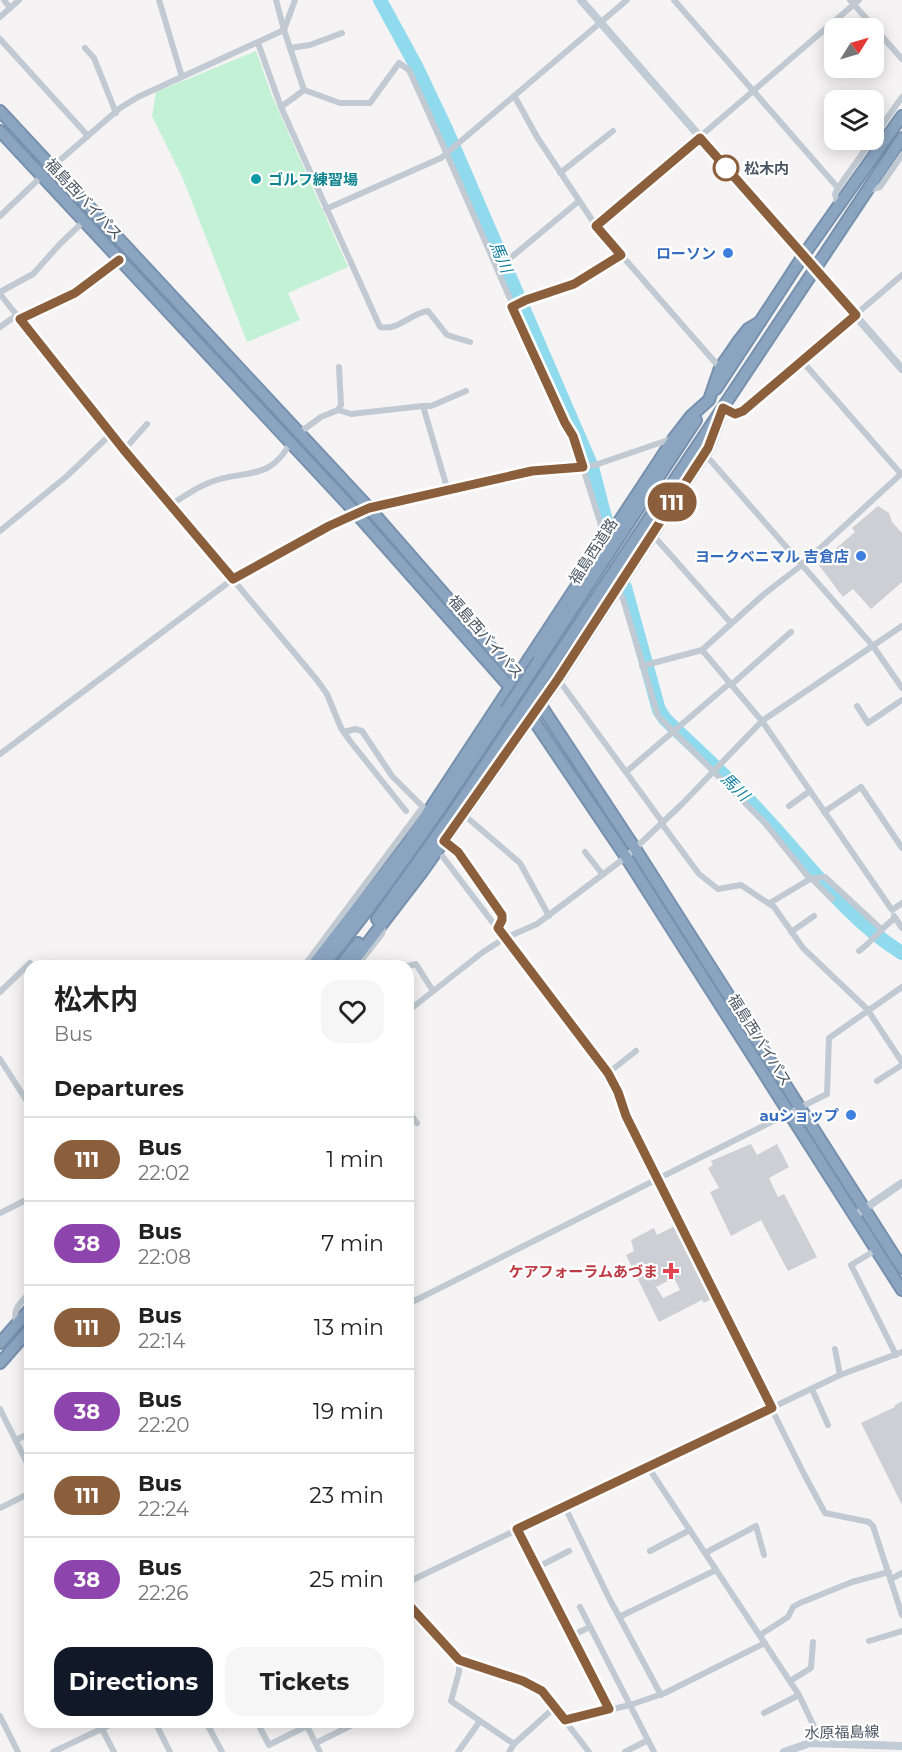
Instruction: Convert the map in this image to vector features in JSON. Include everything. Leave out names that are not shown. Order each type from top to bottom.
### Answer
[{"type":"highway","name":"福島西バイパス","points":[[0,111],[369,508],[540,704],[636,849],[902,1268]]},
{"type":"highway","name":"福島西道路","points":[[328,960],[370,909],[404,861],[539,660],[803,256],[902,116]]},
{"type":"highway","name":"福島西バイパス","points":[[0,131],[356,513],[510,687],[532,716],[626,858],[902,1290]]},
{"type":"highway","name":"福島西道路","points":[[345,960],[378,918],[455,810],[902,138]]},
{"type":"highway","points":[[317,960],[407,844],[427,807],[510,687],[674,438],[691,416],[709,400],[720,368],[748,328],[760,322]]},
{"type":"highway","points":[[355,960],[444,841],[558,679],[704,453],[723,408]]},
{"type":"highway","points":[[0,1343],[24,1316]]},
{"type":"highway","points":[[0,1363],[24,1336]]},
{"type":"street","points":[[4,0],[10,8]]},
{"type":"street","points":[[0,17],[19,0]]},
{"type":"street","points":[[159,0],[182,76]]},
{"type":"street","points":[[276,0],[304,90]]},
{"type":"street","points":[[52,167],[116,112],[154,88],[284,30],[295,0]]},
{"type":"street","points":[[581,0],[902,369]]},
{"type":"street","points":[[326,209],[441,158],[627,0]]},
{"type":"street","points":[[674,0],[838,188]]},
{"type":"street","points":[[596,226],[754,92],[854,1],[902,59]]},
{"type":"street","points":[[290,48],[310,45],[342,33]]},
{"type":"street","points":[[0,39],[88,136]]},
{"type":"street","points":[[258,43],[281,107],[380,327],[392,327],[421,312],[429,311],[447,335],[470,342]]},
{"type":"street","points":[[85,48],[94,58],[116,112]]},
{"type":"street","points":[[304,90],[340,103],[370,103],[399,63],[409,70],[498,265],[565,423],[588,466],[606,541]]},
{"type":"street","points":[[281,107],[304,90]]},
{"type":"street","points":[[515,97],[560,173],[596,226],[720,368]]},
{"type":"street","points":[[884,122],[902,97]]},
{"type":"street","points":[[560,173],[613,130]]},
{"type":"street","points":[[838,206],[835,194],[864,150]]},
{"type":"street","points":[[867,190],[879,187],[902,155]]},
{"type":"street","points":[[0,216],[42,176]]},
{"type":"street","points":[[498,265],[508,260],[579,201]]},
{"type":"street","points":[[84,221],[60,244],[39,270],[0,293],[124,450],[327,694],[344,732],[406,811]]},
{"type":"street","points":[[514,306],[574,284],[621,255]]},
{"type":"street","points":[[0,327],[75,293],[119,260]]},
{"type":"street","points":[[723,408],[735,414],[743,411],[902,275]]},
{"type":"street","points":[[645,666],[702,650],[803,564],[901,474],[801,361]]},
{"type":"street","points":[[299,433],[321,417],[338,410],[341,405],[339,367]]},
{"type":"street","points":[[338,410],[351,414],[431,406],[465,391]]},
{"type":"street","points":[[423,406],[448,491]]},
{"type":"street","points":[[124,450],[147,424]]},
{"type":"street","points":[[0,531],[67,476],[111,434]]},
{"type":"street","points":[[0,754],[233,579],[356,513],[369,508],[532,471],[588,466],[674,438]]},
{"type":"street","points":[[170,505],[207,483],[253,474],[269,468],[284,454],[290,443]]},
{"type":"street","points":[[704,453],[873,646],[900,680],[902,688]]},
{"type":"street","points":[[651,533],[731,623]]},
{"type":"street","points":[[617,588],[623,599],[645,666],[658,716],[715,770],[832,899]]},
{"type":"street","points":[[414,1006],[483,952],[549,916],[626,858],[762,721],[902,626]]},
{"type":"street","points":[[627,772],[791,632]]},
{"type":"street","points":[[702,650],[762,721],[892,910],[902,928]]},
{"type":"street","points":[[558,679],[699,874],[718,889],[741,885],[770,903],[803,948],[867,1010],[901,1059],[877,1081]]},
{"type":"street","points":[[856,706],[868,723],[902,700]]},
{"type":"street","points":[[308,960],[427,807],[392,776],[362,730],[344,732]]},
{"type":"street","points":[[824,812],[861,787],[902,848]]},
{"type":"street","points":[[789,806],[810,791]]},
{"type":"street","points":[[463,814],[520,863],[549,916]]},
{"type":"street","points":[[444,841],[458,852],[502,915],[498,928]]},
{"type":"street","points":[[585,852],[603,875]]},
{"type":"street","points":[[443,857],[608,1073],[618,1092],[626,1116],[825,1513],[869,1522],[877,1536],[902,1615]]},
{"type":"street","points":[[770,903],[814,878],[825,877],[879,930]]},
{"type":"street","points":[[892,910],[902,903]]},
{"type":"street","points":[[791,932],[814,916]]},
{"type":"street","points":[[859,951],[879,930],[895,918]]},
{"type":"street","points":[[362,960],[382,934],[385,921]]},
{"type":"street","points":[[414,964],[416,964],[433,991]]},
{"type":"street","points":[[0,992],[24,969]]},
{"type":"street","points":[[414,1301],[827,1094],[831,1034],[902,987]]},
{"type":"street","points":[[608,1073],[636,1051]]},
{"type":"street","points":[[0,1059],[24,1097]]},
{"type":"street","points":[[414,1119],[417,1123]]},
{"type":"street","points":[[854,1216],[902,1183]]},
{"type":"street","points":[[0,1213],[24,1201]]},
{"type":"street","points":[[414,1579],[840,1375],[900,1355],[852,1265],[876,1250]]},
{"type":"street","points":[[17,1324],[14,1316],[15,1309],[24,1299]]},
{"type":"street","points":[[835,1349],[840,1375]]},
{"type":"street","points":[[812,1389],[828,1425]]},
{"type":"street","points":[[0,1409],[24,1457]]},
{"type":"street","points":[[16,1440],[24,1436]]},
{"type":"street","points":[[648,1467],[799,1695],[822,1743]]},
{"type":"street","points":[[0,1508],[24,1496]]},
{"type":"street","points":[[565,1507],[661,1695]]},
{"type":"street","points":[[705,1553],[756,1526],[764,1555]]},
{"type":"street","points":[[517,1529],[609,1709]]},
{"type":"street","points":[[650,1551],[690,1530]]},
{"type":"street","points":[[536,1568],[570,1551]]},
{"type":"street","points":[[620,1617],[716,1570]]},
{"type":"street","points":[[760,1635],[788,1617],[793,1607],[800,1603],[852,1582],[902,1574]]},
{"type":"street","points":[[580,1606],[654,1752]]},
{"type":"street","points":[[414,1611],[459,1660],[523,1681],[542,1691],[589,1752]]},
{"type":"street","points":[[572,1636],[590,1627]]},
{"type":"street","points":[[869,1641],[902,1631]]},
{"type":"street","points":[[790,1681],[810,1668],[813,1642]]},
{"type":"street","points":[[565,1720],[630,1705],[661,1695],[765,1643]]},
{"type":"street","points":[[459,1660],[459,1672],[451,1701],[514,1744]]},
{"type":"street","points":[[764,1713],[799,1695]]},
{"type":"street","points":[[509,1752],[514,1744],[555,1707]]},
{"type":"street","points":[[0,1716],[18,1752]]},
{"type":"street","points":[[458,1752],[480,1721]]},
{"type":"street","points":[[158,1728],[170,1752]]},
{"type":"street","points":[[209,1728],[222,1752]]},
{"type":"street","points":[[260,1728],[274,1752]]},
{"type":"street","points":[[271,1744],[299,1728]]},
{"type":"street","points":[[308,1728],[320,1752]]},
{"type":"street","points":[[316,1743],[346,1728]]},
{"type":"street","points":[[53,1752],[65,1749],[102,1729],[114,1752]]},
{"type":"street","points":[[625,1752],[648,1740]]},
{"type":"street","name":"水原福島線","points":[[784,1752],[803,1744],[822,1743],[875,1748],[902,1746]]},
{"type":"green space","points":[[256,51],[272,96],[348,267],[288,293],[300,320],[247,342],[183,179],[152,116],[156,92]]},
{"type":"building","name":"ヨークベニマル 吉倉店","points":[[878,506],[889,513],[892,522],[902,533],[902,582],[871,609],[853,589],[843,597],[815,560],[829,548],[833,551],[855,532],[852,528]]},
{"type":"building","points":[[751,1144],[757,1155],[777,1144],[789,1167],[769,1178],[778,1197],[784,1194],[817,1257],[788,1271],[761,1220],[731,1236],[710,1192],[719,1188],[708,1168],[713,1165],[711,1161]]},
{"type":"building","name":"ケアフォーラムあづま","points":[[675,1226],[711,1299],[704,1303],[702,1300],[659,1322],[626,1255],[634,1251],[631,1240],[654,1228],[657,1235]],"holes":[[[674,1278],[680,1290],[663,1298],[656,1287]]]},
{"type":"building","points":[[902,1401],[902,1505],[861,1423],[895,1407]]},
{"type":"waterway","name":"馬川","points":[[380,0],[416,66],[446,129],[592,467],[606,521]]},
{"type":"waterway","name":"馬川","points":[[625,587],[659,710],[665,719],[749,800],[826,887],[862,923],[902,953]]},
{"type":"bus line","name":"111","points":[[119,260],[75,293],[20,319],[124,450],[233,579],[329,526],[369,508],[532,471],[583,467],[573,436],[512,307],[574,284],[621,255],[596,226],[700,138],[856,315],[743,411],[735,414],[723,408],[708,448],[558,679],[444,841],[458,852],[502,915],[498,928],[613,1081],[626,1116],[772,1408],[517,1529],[609,1709],[565,1720],[542,1691],[523,1681],[459,1660],[414,1611]]},
{"type":"place","name":"松木内","points":[[726,168]]},
{"type":"place","name":"ゴルフ練習場","points":[[256,179]]},
{"type":"place","name":"ローソン","points":[[728,253]]},
{"type":"place","name":"ヨークベニマル 吉倉店","points":[[861,556]]},
{"type":"place","name":"auショップ","points":[[851,1115]]},
{"type":"place","name":"ケアフォーラムあづま","points":[[671,1271]]}]
